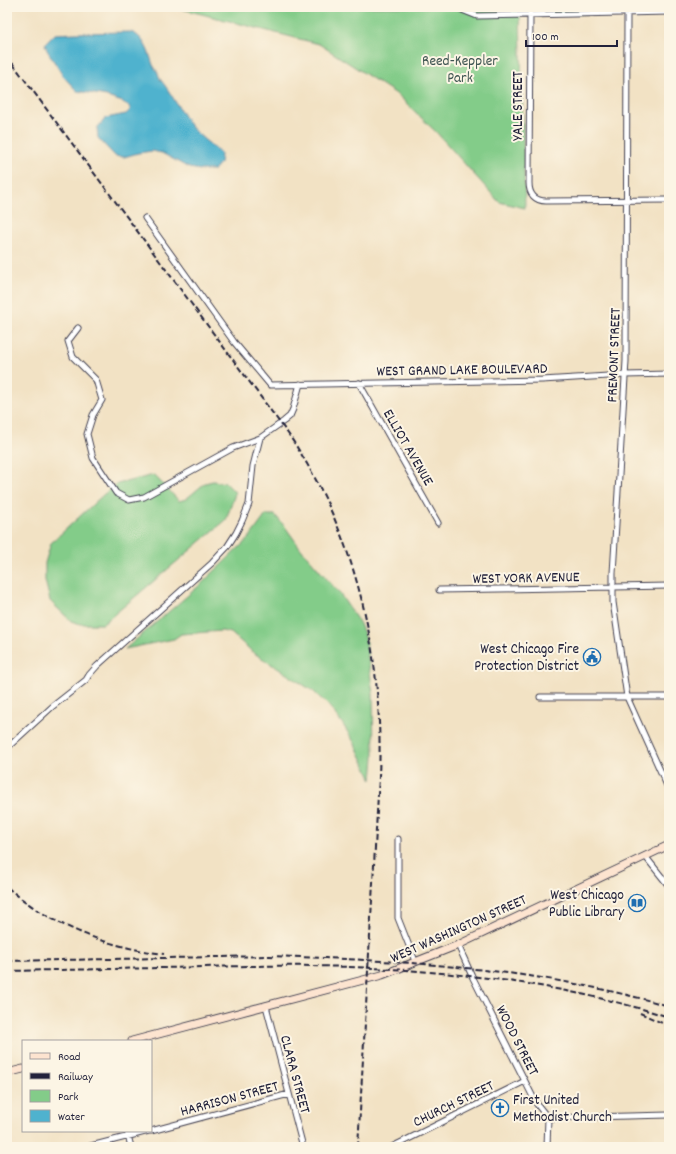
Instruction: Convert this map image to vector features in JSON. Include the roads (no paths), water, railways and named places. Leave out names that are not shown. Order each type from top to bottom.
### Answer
[{"type":"main road","name":"WEST WASHINGTON STREET","points":[[136,1040],[382,975],[458,945],[669,845]]},
{"type":"main road","points":[[7,1073],[22,1069]]},
{"type":"street","points":[[461,7],[462,10],[477,16],[669,12]]},
{"type":"street","name":"FREMONT STREET","points":[[627,13],[626,361],[613,573],[613,602],[627,697],[669,790]]},
{"type":"street","name":"YALE STREET","points":[[530,14],[530,192],[538,200],[546,202],[626,201]]},
{"type":"street","points":[[626,201],[669,200]]},
{"type":"street","name":"WEST GRAND LAKE BOULEVARD","points":[[144,218],[234,342],[270,385],[542,380],[669,374]]},
{"type":"street","points":[[78,328],[68,341],[73,357],[96,380],[102,400],[93,415],[87,434],[93,458],[116,493],[129,500],[144,496],[233,448],[260,438],[290,416],[296,402],[300,384]]},
{"type":"street","name":"ELLIOT AVENUE","points":[[359,383],[438,523]]},
{"type":"street","points":[[7,748],[53,706],[86,680],[97,666],[212,563],[227,547],[242,521],[248,504],[253,466],[260,438]]},
{"type":"street","name":"WEST YORK AVENUE","points":[[439,590],[669,586]]},
{"type":"street","points":[[540,697],[669,697]]},
{"type":"street","points":[[398,839],[398,918],[416,961]]},
{"type":"street","points":[[645,856],[669,886]]},
{"type":"street","name":"WOOD STREET","points":[[458,945],[525,1081],[537,1104],[548,1118]]},
{"type":"street","name":"CLARA STREET","points":[[266,1006],[303,1147]]},
{"type":"street","name":"CHURCH STREET","points":[[392,1147],[525,1081]]},
{"type":"street","name":"HARRISON STREET","points":[[152,1130],[289,1094]]},
{"type":"street","points":[[547,1147],[548,1118],[669,1115]]},
{"type":"street","name":"HARRISON STREET","points":[[87,1147],[128,1134],[143,1132]]},
{"type":"street","points":[[128,1134],[132,1147]]},
{"type":"water","points":[[130,32],[139,37],[145,45],[160,79],[187,121],[199,135],[221,154],[220,163],[214,170],[189,168],[162,153],[152,151],[124,157],[115,156],[98,138],[97,128],[106,118],[126,114],[130,110],[130,107],[123,102],[107,96],[77,91],[63,76],[45,44],[55,34]]},
{"type":"railway","points":[[7,56],[289,435],[313,474],[332,514],[349,556],[371,643],[377,687],[379,732],[379,777],[358,1147]]},
{"type":"railway","points":[[7,887],[42,913],[81,932],[121,946],[164,954]]},
{"type":"railway","points":[[7,961],[270,956],[412,963],[519,974],[598,988],[669,1006]]},
{"type":"railway","points":[[7,971],[274,966],[357,967],[402,970],[492,979],[537,986],[582,994],[669,1017]]},
{"type":"railway","points":[[640,1013],[669,1026]]},
{"type":"place","name":"West Chicago Fire Protection District","points":[[592,657]]},
{"type":"place","name":"West Chicago Public Library","points":[[637,903]]},
{"type":"place","name":"First United Methodist Church","points":[[500,1108]]},
{"type":"park label","name":"Reed-Keppler Park","points":[[460,68]]}]
